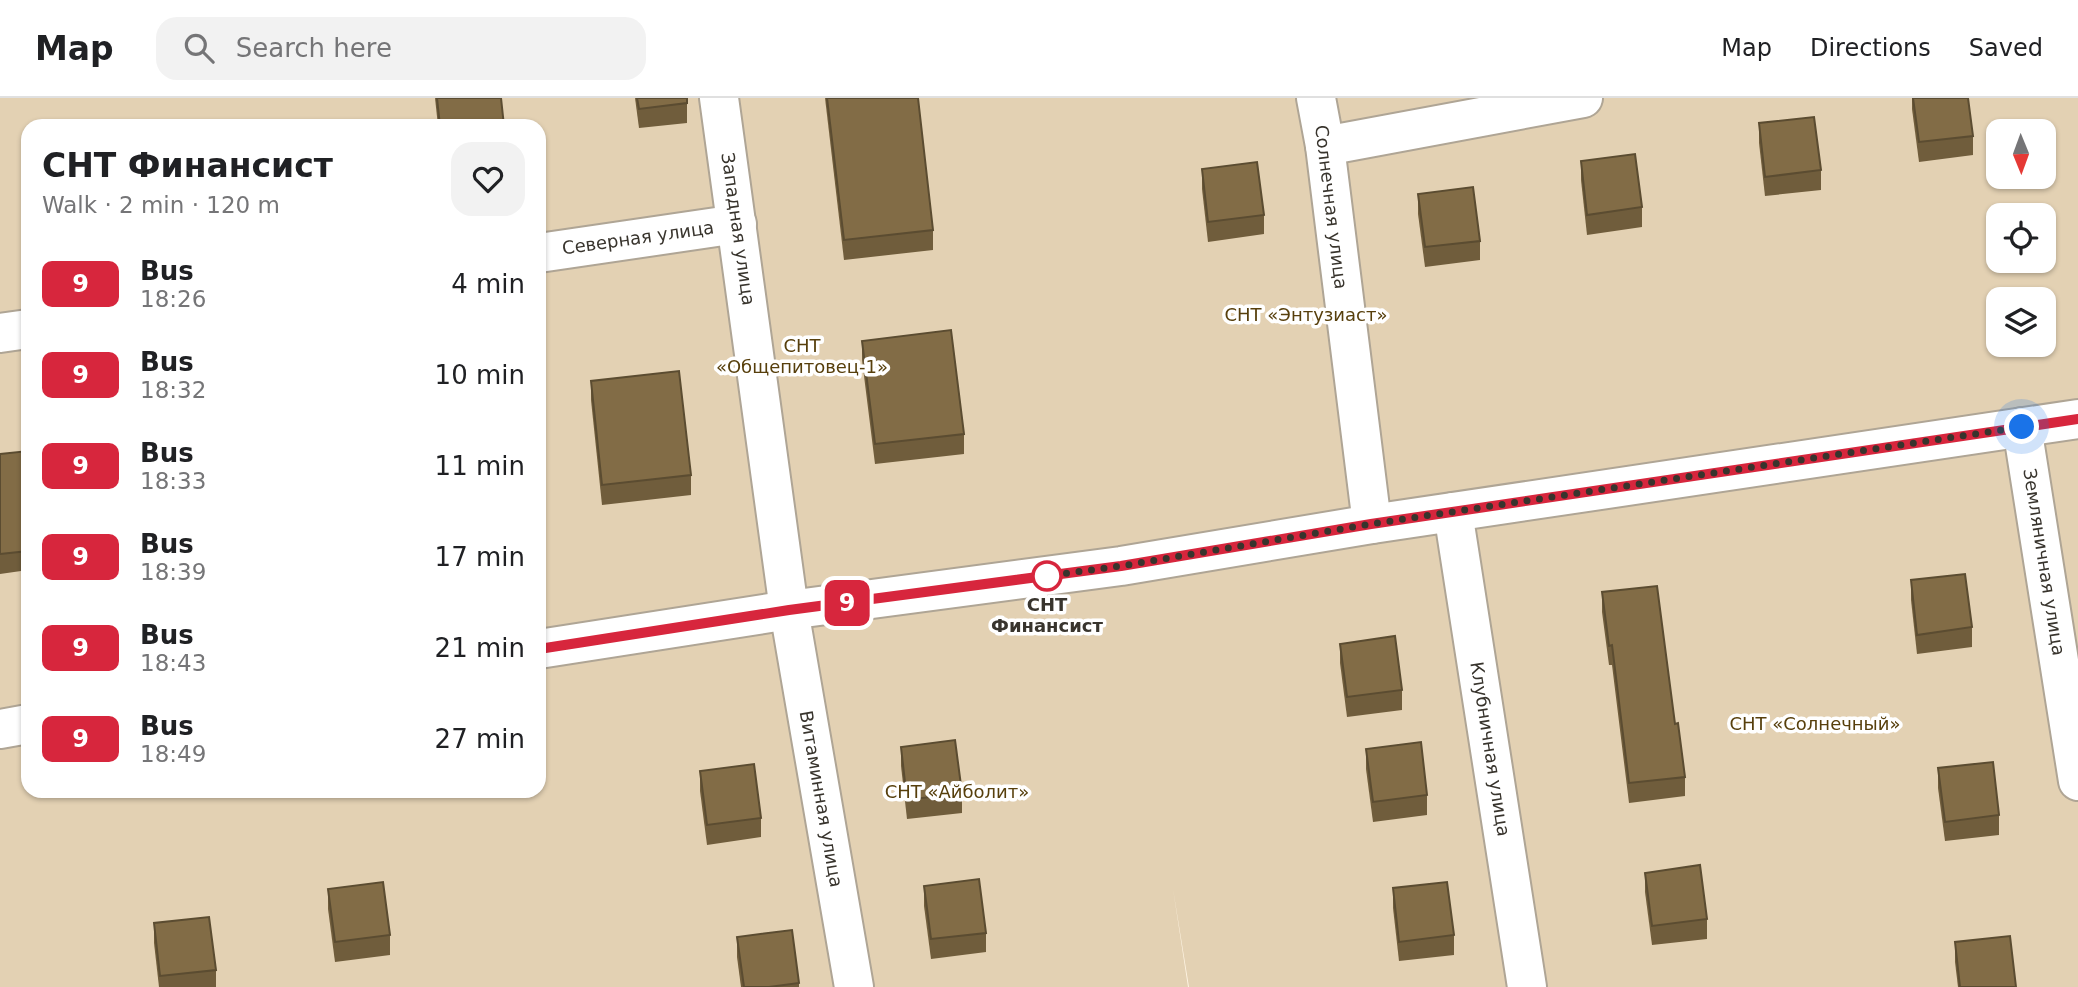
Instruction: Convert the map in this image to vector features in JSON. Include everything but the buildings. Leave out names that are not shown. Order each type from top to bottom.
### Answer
[{"type":"street","name":"Западная улица","points":[[719,98],[789,610]]},
{"type":"street","name":"Солнечная улица","points":[[1317,98],[1371,524]]},
{"type":"street","points":[[1325,146],[1583,98]]},
{"type":"street","name":"Северная улица","points":[[546,252],[737,224]]},
{"type":"street","points":[[0,333],[21,329]]},
{"type":"street","points":[[546,648],[789,610],[1121,566],[1371,524],[2078,419]]},
{"type":"street","name":"Земляничная улица","points":[[2022,427],[2078,781]]},
{"type":"street","name":"Клубничная улица","points":[[1453,512],[1527,987]]},
{"type":"street","name":"Витаминная улица","points":[[789,610],[853,987]]},
{"type":"street","points":[[0,729],[21,725]]},
{"type":"green space","points":[[0,98],[2078,98],[2078,987],[1189,987],[1173,889],[1188,987],[0,987]]},
{"type":"bus line","name":"9","points":[[546,648],[789,610],[1121,566],[1371,524],[2078,419]]},
{"type":"place","name":"СНТ Финансист","points":[[1047,576]]},
{"type":"route","points":[[1047,576],[1038,577],[1121,566],[1371,524],[2022,427]]},
{"type":"park label","name":"СНТ «Энтузиаст»","points":[[1306,315]]},
{"type":"park label","name":"СНТ «Общепитовец-1»","points":[[802,356]]},
{"type":"park label","name":"СНТ «Солнечный»","points":[[1815,724]]},
{"type":"park label","name":"СНТ «Айболит»","points":[[957,792]]}]
